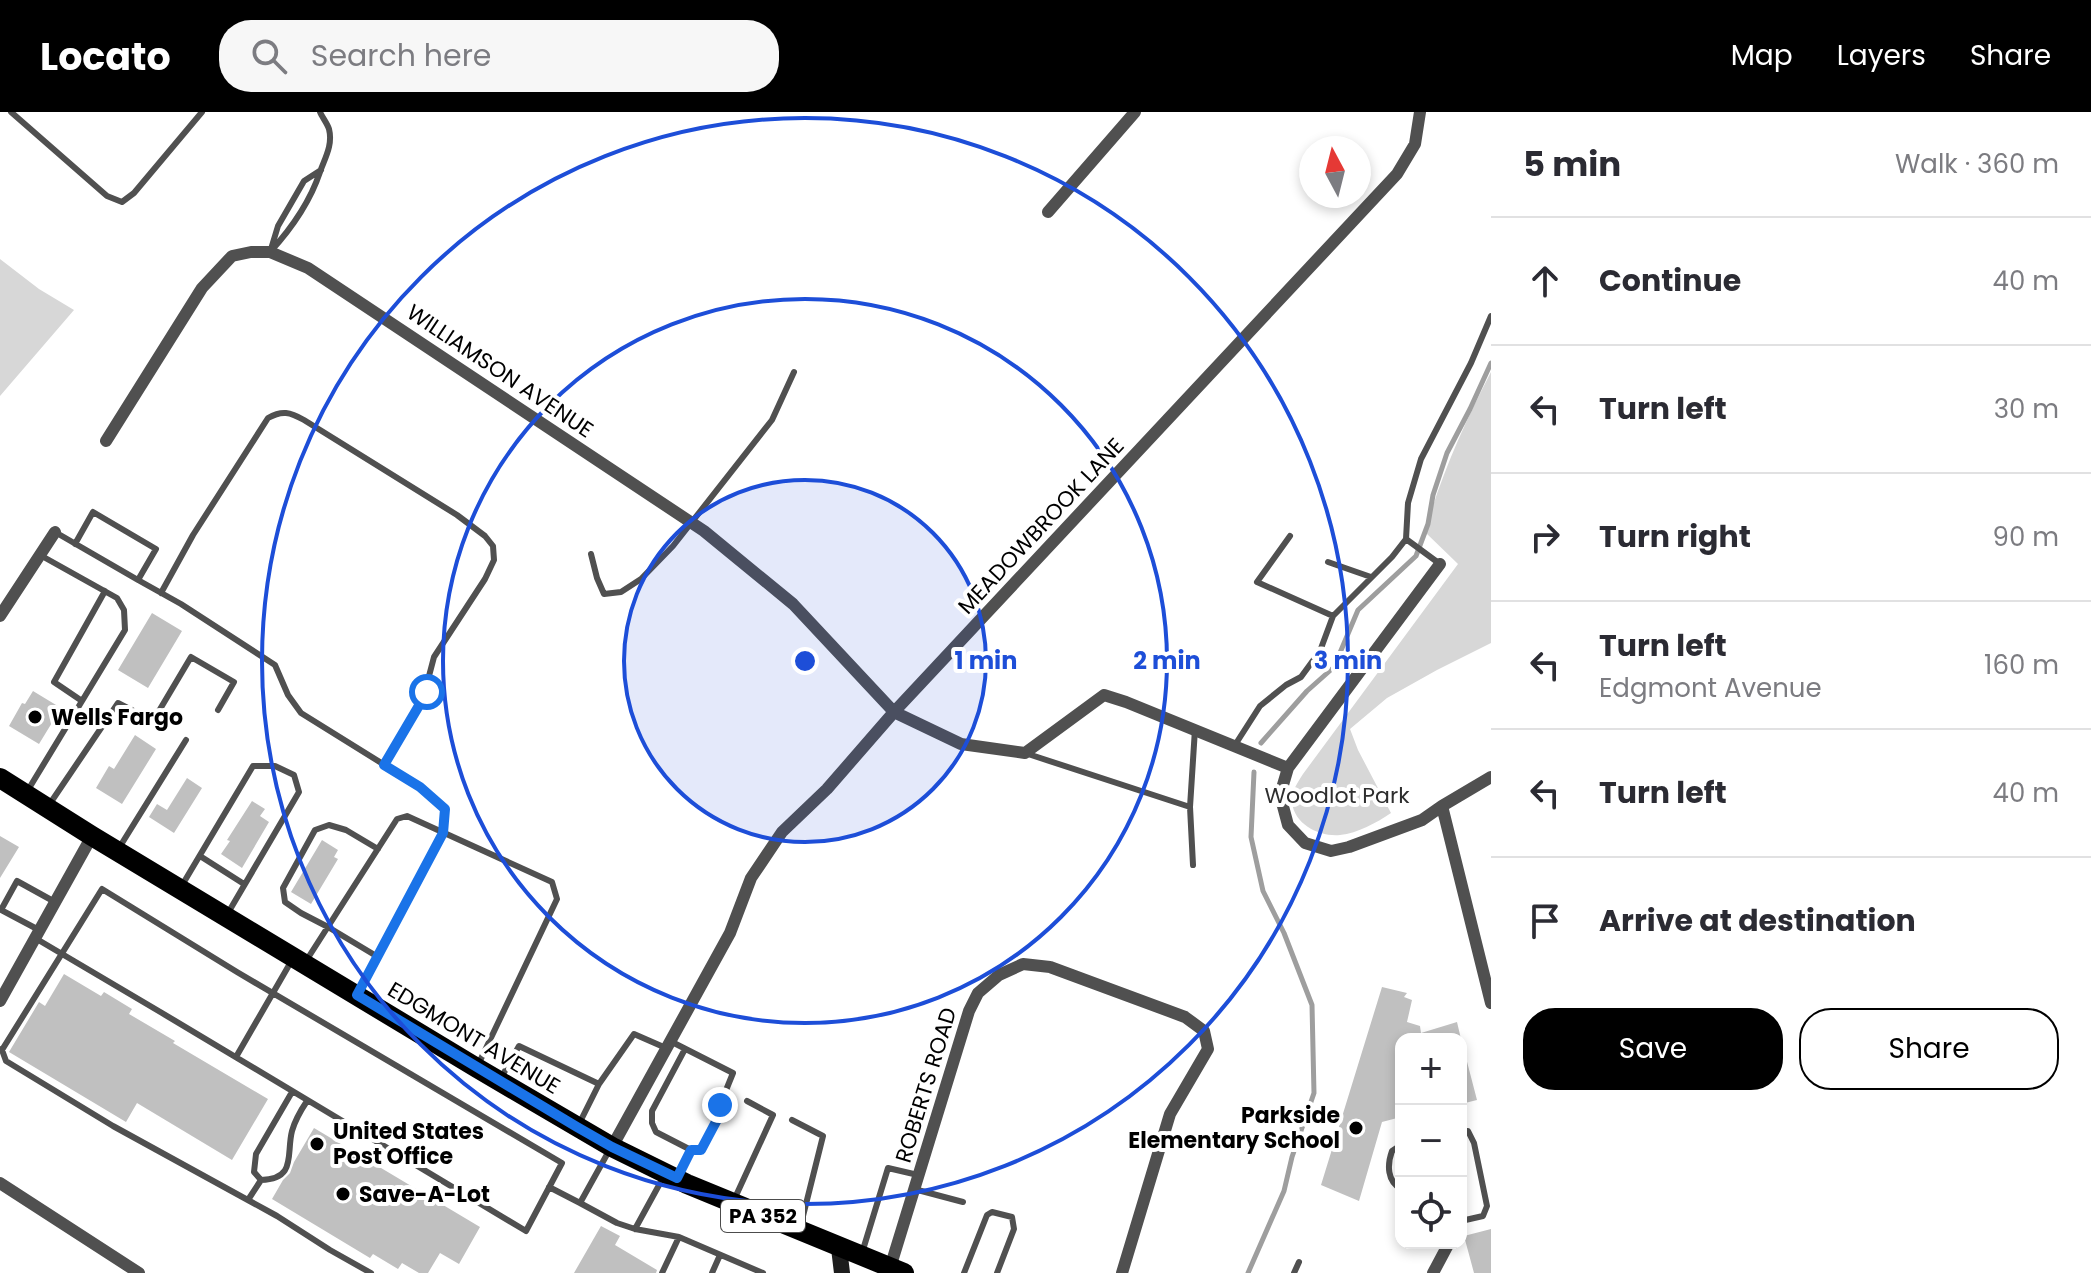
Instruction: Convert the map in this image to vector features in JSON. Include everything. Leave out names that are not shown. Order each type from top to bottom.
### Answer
[{"type":"main road","name":"EDGMONT AVENUE","points":[[0,778],[499,1082],[612,1147],[732,1203],[897,1270]]},
{"type":"street","points":[[1048,212],[1135,112]]},
{"type":"street","name":"MEADOWBROOK LANE","points":[[612,1147],[730,933],[751,878],[782,832],[827,789],[894,712],[1397,174],[1415,144],[1420,112]]},
{"type":"street","points":[[106,441],[202,288],[232,256],[270,252]]},
{"type":"street","name":"WILLIAMSON AVENUE","points":[[270,252],[308,268],[690,522],[793,604],[894,712]]},
{"type":"street","points":[[0,616],[55,532]]},
{"type":"street","points":[[1440,564],[1288,768],[1280,795],[1288,825],[1305,843],[1331,851],[1422,820],[1491,777]]},
{"type":"street","points":[[894,712],[961,744],[1025,753],[1104,695],[1288,768]]},
{"type":"street","points":[[1442,806],[1491,1003]]},
{"type":"street","points":[[0,1001],[92,836]]},
{"type":"street","name":"ROBERTS ROAD","points":[[897,1270],[914,1189],[969,1011],[978,993],[999,975],[1023,964],[1050,967],[1185,1017],[1204,1031],[1208,1049],[1170,1114],[1122,1273]]},
{"type":"street","points":[[0,1183],[139,1273]]},
{"type":"street","points":[[839,1248],[842,1273]]},
{"type":"street","points":[[1437,1271],[1446,1249]]},
{"type":"lane","points":[[11,112],[107,196],[122,202],[134,193],[202,112]]},
{"type":"lane","points":[[270,252],[289,231],[316,186],[330,148],[329,130],[320,112]]},
{"type":"lane","points":[[270,252],[278,226],[304,181],[321,170]]},
{"type":"lane","points":[[1235,745],[1260,706],[1301,677],[1320,651],[1333,616],[1406,539],[1408,503],[1421,459],[1471,363],[1491,316]]},
{"type":"lane","points":[[591,554],[604,594],[621,592],[641,579],[673,546],[772,420],[794,372]]},
{"type":"lane","points":[[161,593],[193,535],[245,453],[268,418],[279,412],[291,413],[304,420],[457,515],[485,536],[493,546],[494,560],[434,657],[427,692],[384,765]]},
{"type":"lane","points":[[75,544],[93,512],[156,549],[138,580]]},
{"type":"lane","points":[[55,532],[161,593],[275,665],[288,695],[301,713],[420,787],[445,809],[443,833],[357,995]]},
{"type":"lane","points":[[1290,536],[1257,582],[1333,616]]},
{"type":"lane","points":[[1406,539],[1440,564]]},
{"type":"lane","points":[[25,794],[125,630],[124,610],[117,598],[40,555]]},
{"type":"lane","points":[[1328,562],[1371,577]]},
{"type":"lane","points":[[82,701],[54,682],[105,591]]},
{"type":"lane","points":[[47,808],[118,703],[153,721],[191,657],[234,682],[218,710]]},
{"type":"lane","points":[[1193,865],[1190,807],[1195,729]]},
{"type":"lane","points":[[117,851],[186,740]]},
{"type":"lane","points":[[1025,753],[1190,807]]},
{"type":"lane","points":[[180,889],[253,766],[275,766],[294,775],[299,792],[226,916]]},
{"type":"lane","points":[[236,1057],[273,992],[328,927],[397,819],[407,816],[552,882],[557,899],[477,1068]]},
{"type":"lane","points":[[378,849],[346,830],[329,825],[315,830],[283,888],[285,902],[378,957]]},
{"type":"lane","points":[[200,856],[244,884]]},
{"type":"lane","points":[[55,902],[17,881],[1,910],[62,954],[526,1231],[562,1163],[102,889],[62,954],[1,1050],[6,1061],[113,1126],[248,1200],[371,1273]]},
{"type":"lane","points":[[577,1127],[599,1084],[634,1034],[685,1049],[733,1073],[720,1105],[719,1116],[701,1150],[691,1150],[656,1132],[652,1123],[652,1111],[685,1049]]},
{"type":"lane","points":[[499,1082],[519,1046],[599,1084]]},
{"type":"lane","points":[[292,1092],[256,1154],[254,1172],[261,1180],[274,1180],[290,1161],[291,1134],[307,1101]]},
{"type":"lane","points":[[732,1203],[773,1115],[747,1101]]},
{"type":"lane","points":[[792,1120],[823,1136],[799,1231]]},
{"type":"lane","points":[[1467,1131],[1474,1143],[1487,1206],[1483,1216],[1467,1220]]},
{"type":"lane","points":[[580,1203],[612,1147]]},
{"type":"lane","points":[[1395,1149],[1388,1169],[1395,1183]]},
{"type":"lane","points":[[635,1229],[691,1150]]},
{"type":"lane","points":[[861,1256],[888,1168],[918,1175]]},
{"type":"lane","points":[[248,1200],[261,1180]]},
{"type":"lane","points":[[549,1187],[617,1223],[679,1237],[763,1273]]},
{"type":"lane","points":[[914,1189],[963,1202]]},
{"type":"lane","points":[[964,1273],[987,1215],[992,1212],[1012,1217],[1014,1229],[997,1273]]},
{"type":"lane","points":[[662,1273],[679,1237]]},
{"type":"lane","points":[[712,1273],[720,1255]]},
{"type":"lane","points":[[1294,1273],[1299,1262]]},
{"type":"green space","points":[[0,259],[39,289],[74,310],[0,396]]},
{"type":"green space","name":"Woodlot Park","points":[[1491,372],[1491,643],[1387,698],[1350,729],[1391,813],[1347,834],[1317,832],[1303,823],[1294,811],[1292,799],[1297,784],[1458,564],[1425,532],[1454,450]]},
{"type":"building","points":[[152,613],[182,631],[148,688],[118,670]]},
{"type":"building","name":"Wells Fargo","points":[[33,691],[61,708],[39,744],[9,726]]},
{"type":"building","points":[[135,735],[156,749],[122,804],[96,788],[109,766],[114,769]]},
{"type":"building","points":[[187,778],[202,788],[174,833],[149,817],[157,804],[167,810]]},
{"type":"building","points":[[252,801],[265,809],[260,816],[269,822],[242,868],[221,854]]},
{"type":"building","points":[[0,836],[19,847],[0,878]]},
{"type":"building","points":[[322,840],[338,850],[334,857],[338,859],[311,904],[291,892]]},
{"type":"building","points":[[64,974],[101,996],[104,992],[132,1009],[129,1014],[268,1099],[232,1160],[137,1103],[126,1122],[9,1052],[39,1002],[45,1006]]},
{"type":"building","points":[[1382,987],[1407,993],[1404,997],[1412,1000],[1407,1022],[1420,1026],[1421,1033],[1395,1033],[1395,1119],[1382,1122],[1359,1201],[1321,1185]]},
{"type":"building","points":[[1457,1022],[1460,1033],[1421,1033]]},
{"type":"building","points":[[1467,1062],[1477,1100],[1467,1102]]},
{"type":"building","points":[[314,1128],[480,1227],[459,1264],[440,1253],[428,1273],[419,1273],[402,1263],[398,1269],[373,1254],[370,1258],[272,1199]]},
{"type":"building","points":[[601,1226],[620,1236],[615,1245],[657,1270],[656,1273],[574,1273]]},
{"type":"building","points":[[1491,1229],[1491,1273],[1474,1273],[1467,1235]]},
{"type":"waterway","points":[[1261,743],[1307,691],[1334,667],[1358,610],[1416,556],[1447,453],[1491,363]]},
{"type":"waterway","points":[[1248,1273],[1284,1191],[1314,1093],[1312,1005],[1284,933],[1263,891],[1251,837],[1254,772]]},
{"type":"place","name":"Wells Fargo","points":[[35,717]]},
{"type":"place","name":"Parkside Elementary School","points":[[1356,1128]]},
{"type":"place","name":"United States Post Office","points":[[317,1144]]},
{"type":"place","name":"Save-A-Lot","points":[[343,1194]]},
{"type":"route","points":[[427,692],[384,765],[420,787],[445,809],[443,833],[357,995],[577,1127],[677,1178],[691,1150],[701,1150],[719,1116],[720,1105]]}]
